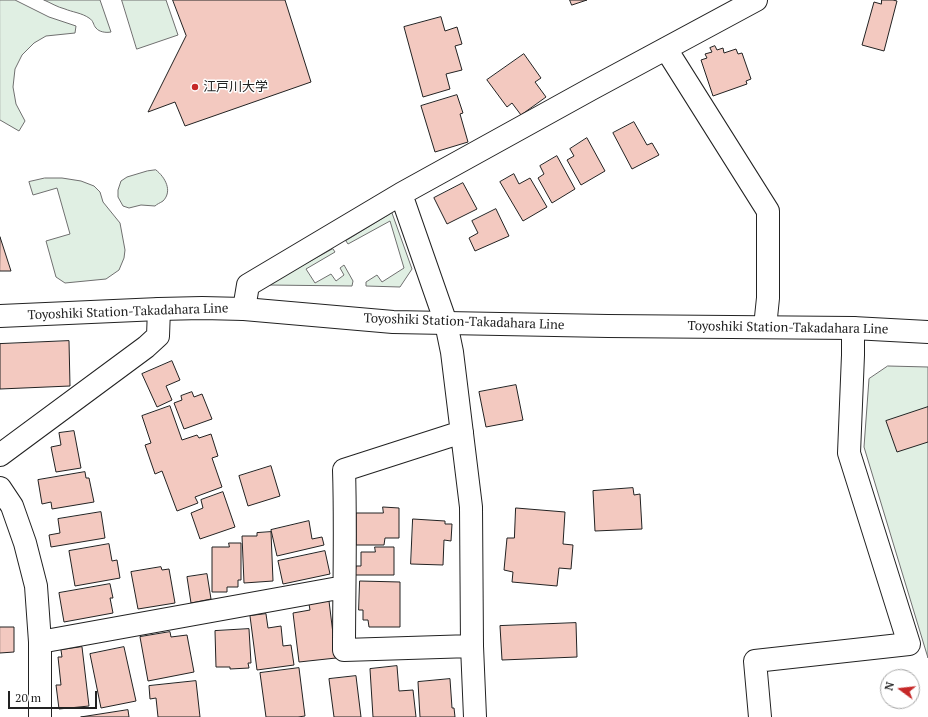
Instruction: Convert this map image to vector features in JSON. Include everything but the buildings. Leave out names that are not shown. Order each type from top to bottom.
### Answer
[{"type":"street","points":[[244,309],[248,285],[401,194],[756,0]]},
{"type":"street","points":[[666,49],[768,211],[768,298],[765,327]]},
{"type":"street","points":[[401,194],[446,323],[452,352],[471,507],[472,646],[476,717]]},
{"type":"street","name":"Toyoshiki Station-Takadahara Line","points":[[0,316],[202,308],[244,309],[393,322],[853,328],[928,332]]},
{"type":"street","points":[[0,455],[146,347],[158,336],[159,309]]},
{"type":"street","points":[[760,717],[755,661],[909,644],[849,453],[853,328]]},
{"type":"street","points":[[462,432],[344,470],[344,650],[472,646]]},
{"type":"street","points":[[0,488],[12,506],[25,543],[36,586],[40,642],[40,717]]},
{"type":"street","points":[[40,642],[344,587]]},
{"type":"green space","points":[[0,0],[15,0],[49,17],[76,26],[75,33],[46,36],[34,43],[22,55],[15,69],[13,87],[16,104],[25,121],[19,131],[0,120]]},
{"type":"green space","points":[[44,0],[100,0],[111,32],[105,32],[97,29],[92,20],[86,16],[59,7]]},
{"type":"green space","points":[[122,0],[166,0],[178,35],[137,49]]},
{"type":"green space","points":[[156,170],[167,184],[168,189],[166,197],[163,201],[155,206],[141,205],[129,208],[123,206],[118,197],[118,190],[121,181],[127,177]]},
{"type":"green space","points":[[45,178],[62,178],[81,181],[94,186],[100,192],[103,202],[120,223],[125,250],[124,258],[119,270],[106,279],[65,283],[56,277],[46,241],[70,234],[57,188],[33,195],[29,182]]},
{"type":"green space","points":[[392,213],[412,269],[400,287],[366,286],[366,282],[377,275],[382,282],[404,268],[390,221],[348,244],[346,241]]},
{"type":"green space","points":[[333,249],[335,252],[306,269],[315,283],[331,274],[336,281],[344,275],[340,268],[344,265],[353,281],[352,286],[267,285]]},
{"type":"green space","points":[[888,366],[928,367],[928,658],[864,447],[869,379]]},
{"type":"place","name":"江戸川大学","points":[[195,87]]}]
